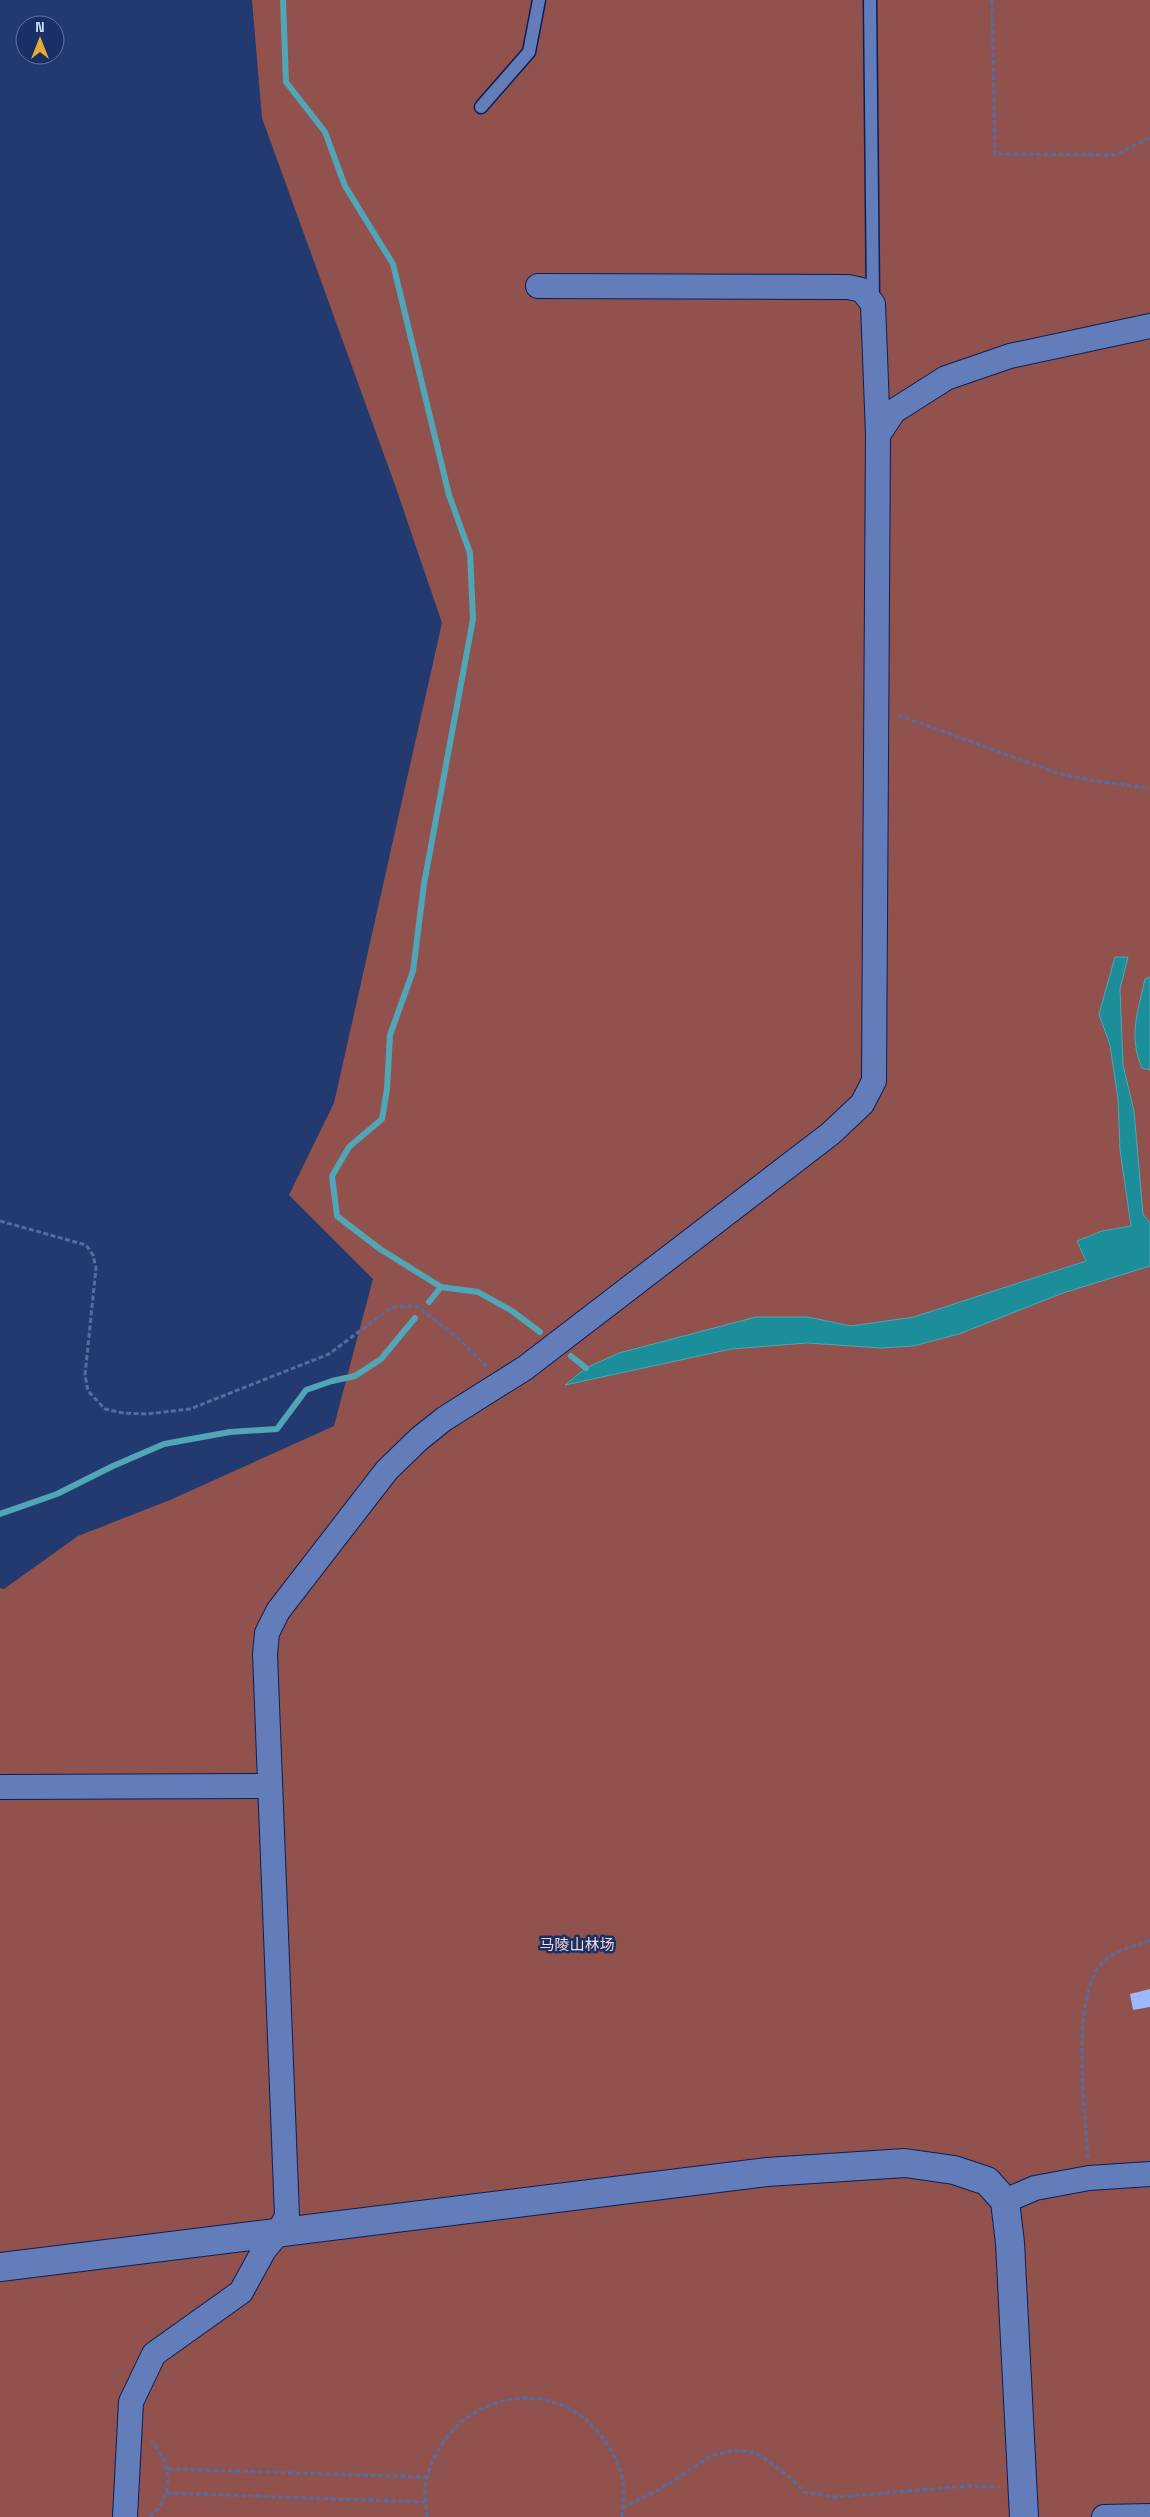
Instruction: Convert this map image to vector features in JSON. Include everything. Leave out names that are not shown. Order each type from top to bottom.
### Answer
[{"type":"street","points":[[124,2517],[131,2402],[154,2354],[241,2292],[264,2250],[278,2233],[287,2216],[265,1654],[267,1633],[278,1611],[387,1470],[444,1419],[526,1368],[822,1140],[862,1104],[874,1081],[878,435],[873,304],[862,290],[848,288],[538,286]]},
{"type":"street","points":[[878,435],[894,411],[946,378],[1010,356],[1150,326]]},
{"type":"street","points":[[0,1787],[270,1786]]},
{"type":"street","points":[[0,2267],[767,2172],[905,2163],[954,2170],[987,2182],[1005,2201],[1010,2243],[1023,2510]]},
{"type":"street","points":[[1005,2201],[1035,2188],[1089,2178],[1150,2174]]},
{"type":"street","points":[[1104,2517],[1150,2516]]},
{"type":"lane","points":[[481,106],[529,52],[539,0]]},
{"type":"lane","points":[[870,0],[873,304]]},
{"type":"path","points":[[992,0],[995,154],[1116,156],[1150,138]]},
{"type":"path","points":[[877,707],[1057,773],[1095,781],[1150,788]]},
{"type":"path","points":[[0,1221],[86,1245],[93,1255],[96,1268],[85,1375],[88,1391],[105,1409],[122,1413],[147,1414],[190,1409],[329,1354],[392,1307],[417,1306],[459,1339],[502,1382]]},
{"type":"path","points":[[1089,2178],[1082,2036],[1090,1984],[1103,1962],[1119,1952],[1150,1940]]},
{"type":"path","points":[[427,2517],[425,2488],[433,2457],[451,2430],[477,2410],[508,2399],[541,2399],[572,2410],[598,2430],[616,2458],[624,2490],[622,2517]]},
{"type":"path","points":[[129,2430],[151,2442],[162,2454],[168,2469],[166,2493],[158,2509],[150,2517]]},
{"type":"path","points":[[622,2508],[662,2488],[710,2456],[729,2451],[748,2451],[760,2456],[792,2479],[804,2492],[837,2497],[968,2486],[996,2486],[1023,2510]]},
{"type":"path","points":[[168,2469],[428,2478]]},
{"type":"path","points":[[166,2493],[426,2502]]},
{"type":"green space","name":"马陵山林场","points":[[252,0],[1150,0],[1150,2517],[0,2517],[0,1588],[4,1589],[78,1536],[170,1500],[334,1426],[373,1279],[289,1195],[334,1103],[442,623],[395,485],[262,118]]},
{"type":"shaded area","points":[[1115,957],[1128,957],[1120,989],[1123,1065],[1134,1111],[1143,1214],[1150,1223],[1150,1266],[1063,1293],[959,1334],[913,1346],[881,1348],[807,1343],[731,1349],[565,1385],[586,1368],[619,1353],[756,1317],[808,1317],[851,1326],[914,1317],[1086,1261],[1077,1241],[1102,1231],[1131,1226],[1120,1150],[1118,1099],[1110,1045],[1099,1014]]},
{"type":"shaded area","points":[[1150,977],[1150,1070],[1142,1068],[1135,1034],[1137,1013],[1145,979]]},
{"type":"building","points":[[1150,1989],[1150,2007],[1133,2010],[1130,1994]]},
{"type":"waterway","points":[[283,0],[286,82],[325,132],[345,186],[393,264],[449,495],[470,553],[473,619],[424,884],[413,971],[390,1035],[387,1089],[382,1119],[349,1147],[332,1176],[337,1216],[380,1249],[441,1287]]},
{"type":"waterway","points":[[429,1302],[441,1287],[478,1292],[512,1311],[540,1332]]},
{"type":"waterway","points":[[0,1514],[57,1494],[113,1466],[164,1444],[230,1432],[277,1429],[306,1390],[332,1381],[355,1376],[381,1359],[415,1318]]},
{"type":"waterway","points":[[571,1356],[586,1368]]}]
